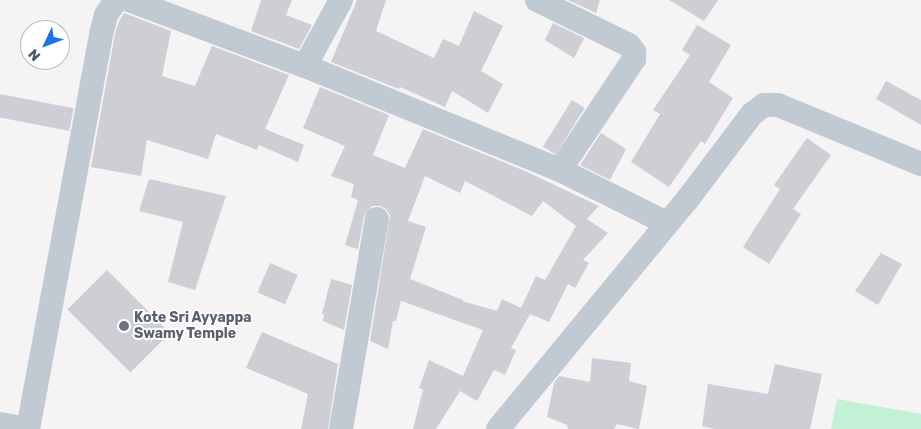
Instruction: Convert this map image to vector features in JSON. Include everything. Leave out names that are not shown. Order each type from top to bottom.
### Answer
[{"type":"street","points":[[28,429],[102,31],[106,15],[116,0]]},
{"type":"street","points":[[129,0],[305,66],[560,170],[667,223]]},
{"type":"street","points":[[305,66],[342,0]]},
{"type":"street","points":[[537,0],[629,45],[634,52],[634,59],[560,170]]},
{"type":"street","points":[[498,429],[667,223],[752,114],[764,105],[778,105],[921,164]]},
{"type":"street","points":[[341,429],[377,219]]},
{"type":"street","points":[[0,426],[16,429]]},
{"type":"green space","points":[[837,399],[921,414],[921,429],[831,429]]},
{"type":"building","points":[[261,0],[292,0],[286,15],[312,25],[299,49],[251,31]]},
{"type":"building","points":[[357,0],[386,0],[376,31],[434,58],[443,39],[459,46],[474,11],[503,26],[481,71],[503,84],[488,113],[452,91],[445,107],[400,87],[399,89],[331,62]]},
{"type":"building","points":[[568,0],[600,0],[596,13]]},
{"type":"building","points":[[669,0],[718,0],[704,21]]},
{"type":"building","points":[[124,13],[171,31],[162,76],[195,86],[212,46],[289,75],[265,129],[304,145],[298,162],[259,145],[257,150],[216,134],[208,159],[147,140],[141,176],[91,167],[115,34]]},
{"type":"building","points":[[553,23],[584,38],[574,58],[545,40]]},
{"type":"building","points":[[697,25],[731,45],[709,82],[733,98],[705,144],[701,141],[669,187],[631,162],[660,114],[653,110],[690,55],[682,50]]},
{"type":"building","points":[[886,81],[921,100],[921,125],[876,99]]},
{"type":"building","points":[[320,87],[389,115],[373,155],[405,168],[423,129],[525,171],[599,206],[587,219],[608,233],[583,260],[589,263],[575,288],[568,284],[549,322],[530,314],[511,348],[516,350],[505,375],[494,370],[477,401],[460,391],[436,429],[413,429],[423,390],[419,388],[429,360],[463,376],[483,330],[401,301],[396,321],[393,321],[388,349],[370,341],[390,215],[386,209],[380,206],[372,206],[364,216],[358,249],[345,245],[358,200],[351,197],[354,184],[331,176],[345,146],[303,128]],"holes":[[[425,176],[460,193],[465,181],[532,216],[543,201],[576,226],[545,280],[536,276],[521,308],[502,299],[497,311],[462,301],[410,279],[426,227],[408,221]]]},
{"type":"building","points":[[0,94],[74,108],[69,131],[0,117]]},
{"type":"building","points":[[572,100],[585,108],[556,155],[543,147]]},
{"type":"building","points":[[601,133],[626,149],[610,180],[580,165]]},
{"type":"building","points":[[807,138],[831,155],[793,209],[801,214],[769,264],[743,247],[780,189],[774,185]]},
{"type":"building","points":[[149,179],[226,196],[195,290],[168,282],[183,222],[139,211]]},
{"type":"building","points":[[881,253],[902,264],[878,305],[855,291]]},
{"type":"building","points":[[270,263],[298,275],[285,304],[257,292]]},
{"type":"building","points":[[107,270],[170,333],[130,373],[67,310]]},
{"type":"building","points":[[331,279],[352,285],[344,330],[323,321],[324,314],[322,314]]},
{"type":"building","points":[[262,332],[338,364],[328,429],[301,429],[308,394],[246,368]]},
{"type":"building","points":[[592,358],[631,363],[629,381],[647,386],[639,429],[617,424],[614,429],[568,429],[567,425],[547,417],[554,383],[559,376],[590,382]]},
{"type":"building","points":[[775,364],[822,374],[810,429],[714,429],[702,426],[708,384],[768,394]]},
{"type":"place","name":"Kote Sri Ayyappa Swamy Temple","points":[[124,326]]}]
